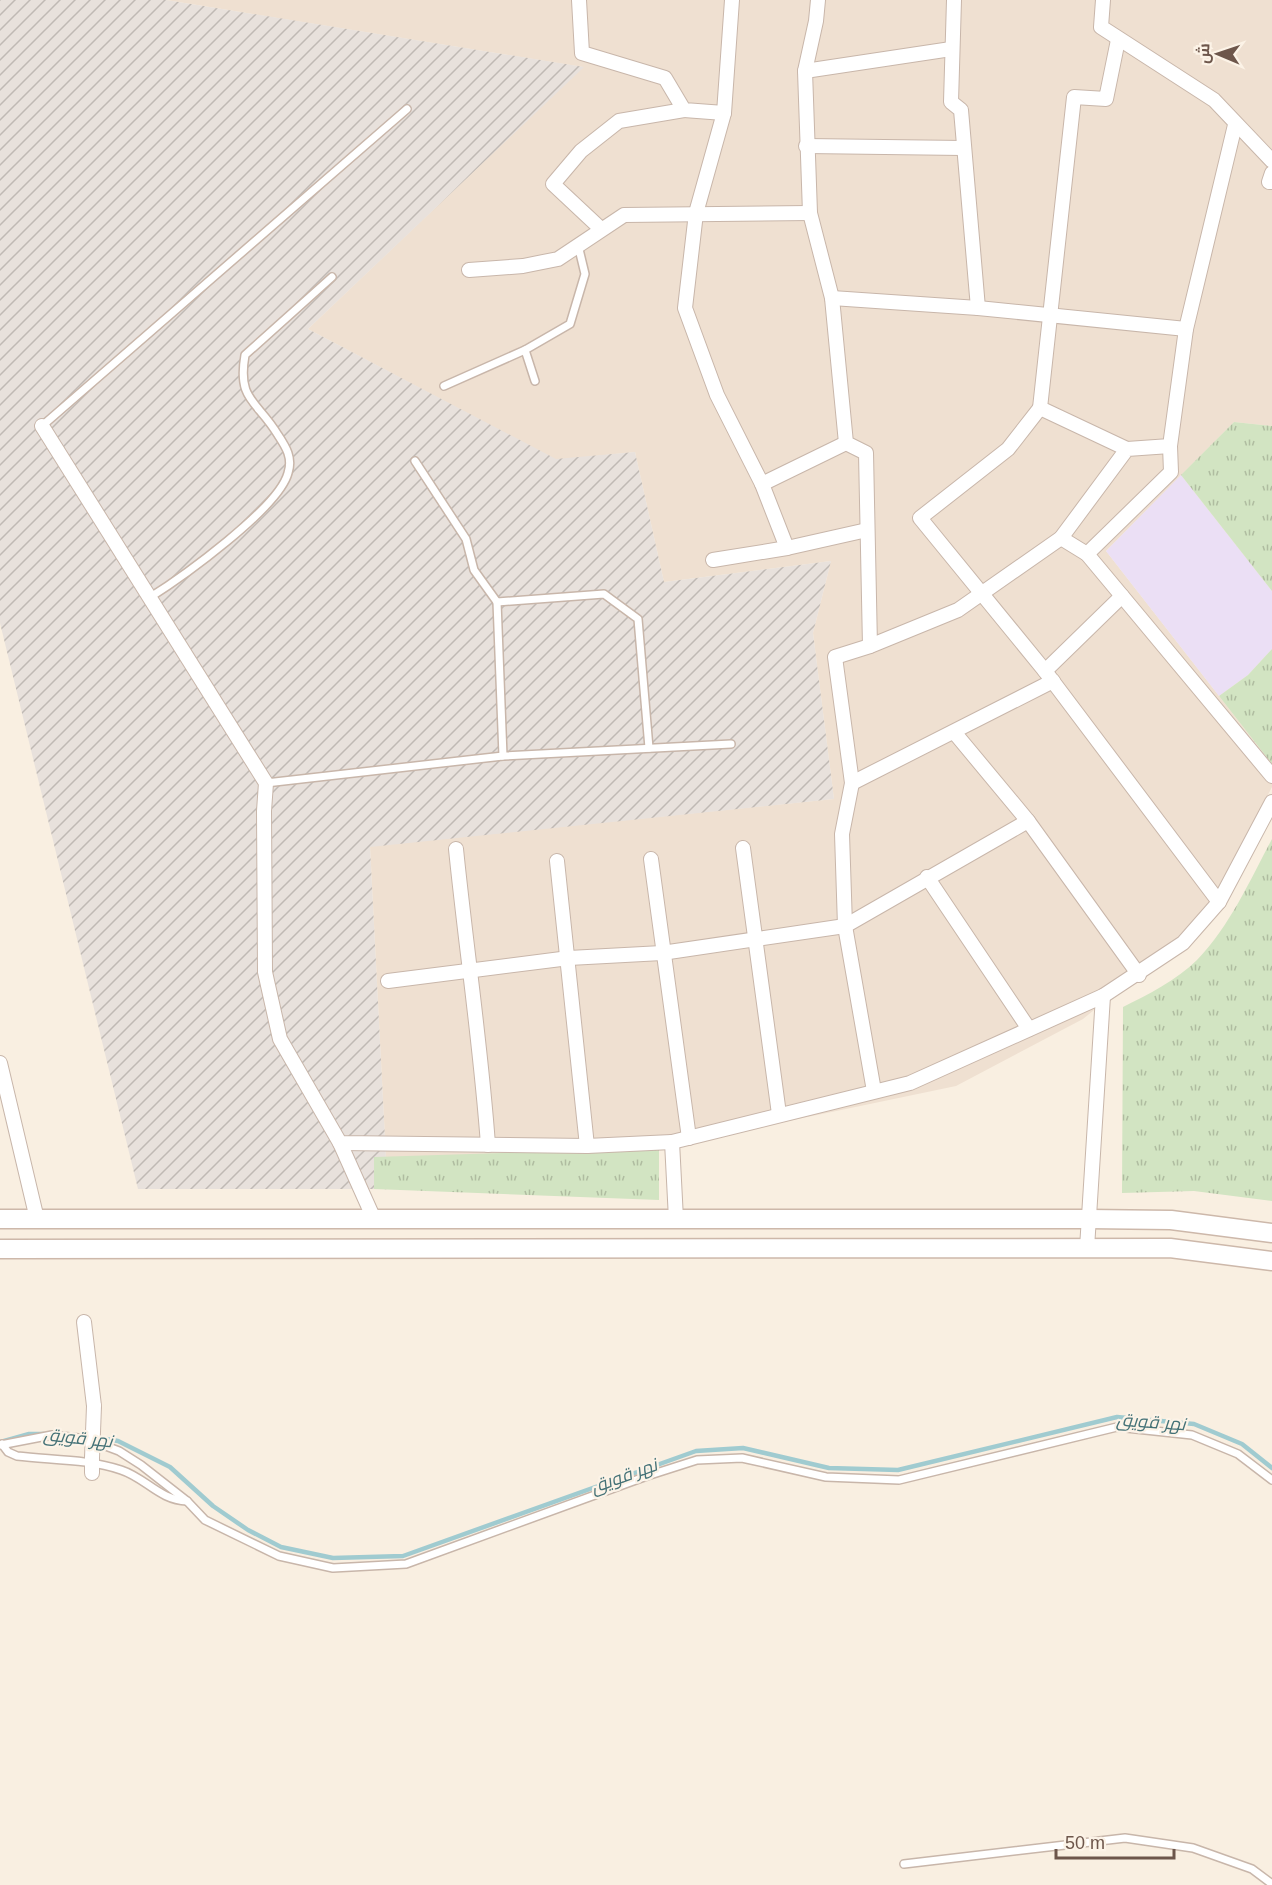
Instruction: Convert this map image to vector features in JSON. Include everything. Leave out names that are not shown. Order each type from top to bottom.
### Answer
[{"type":"main road","points":[[0,1219],[1089,1219],[1171,1220],[1272,1233]]},
{"type":"main road","points":[[594,1219],[594,1248]]},
{"type":"main road","points":[[0,1249],[1170,1248],[1272,1261]]},
{"type":"street","points":[[579,0],[582,54],[665,78],[684,110]]},
{"type":"street","points":[[732,0],[724,113],[696,213],[685,308],[717,395],[762,484],[787,548]]},
{"type":"street","points":[[818,0],[816,21],[804,71],[810,213],[832,298],[846,443]]},
{"type":"street","points":[[954,0],[951,102],[961,110],[978,308]]},
{"type":"street","points":[[1103,0],[1101,27],[1214,100],[1235,125],[1272,161]]},
{"type":"street","points":[[1118,40],[1106,99],[1074,97],[1040,408],[1008,449],[920,518],[1049,676],[1219,902]]},
{"type":"street","points":[[804,71],[951,49]]},
{"type":"street","points":[[600,228],[553,184],[581,151],[619,121],[684,110],[724,113]]},
{"type":"street","points":[[1087,554],[1171,472],[1170,446],[1186,329],[1235,125]]},
{"type":"street","points":[[806,146],[963,148]]},
{"type":"street","points":[[1272,173],[1269,182],[1272,182]]},
{"type":"street","points":[[469,270],[523,266],[558,260],[600,228],[624,214],[810,213]]},
{"type":"street","points":[[832,298],[1050,314],[1186,329]]},
{"type":"street","points":[[1040,408],[1127,449],[1170,446]]},
{"type":"street","points":[[42,426],[266,783],[264,811],[265,972],[280,1039],[340,1143],[374,1219]]},
{"type":"street","points":[[762,484],[846,443]]},
{"type":"street","points":[[846,443],[866,453],[870,646]]},
{"type":"street","points":[[874,1091],[845,926],[842,834],[852,783],[835,657],[870,646],[958,610],[1061,538],[1127,449]]},
{"type":"street","points":[[713,560],[787,548],[867,530]]},
{"type":"street","points":[[1061,538],[1087,554],[1272,776]]},
{"type":"street","points":[[852,783],[954,732],[1049,676],[1122,596]]},
{"type":"street","points":[[954,732],[1028,820],[1139,975]]},
{"type":"street","points":[[340,1143],[586,1146],[672,1142],[910,1083],[1103,996],[1139,975],[1183,943],[1219,902],[1272,802]]},
{"type":"street","points":[[388,981],[569,958],[662,953],[845,926],[1028,820]]},
{"type":"street","points":[[743,848],[779,1114]]},
{"type":"street","points":[[456,849],[468,971],[482,1052],[488,1145]]},
{"type":"street","points":[[651,859],[689,1138]]},
{"type":"street","points":[[557,861],[569,958],[586,1146]]},
{"type":"street","points":[[927,878],[1029,1029]]},
{"type":"street","points":[[1087,1248],[1103,996]]},
{"type":"street","points":[[0,1063],[37,1219]]},
{"type":"street","points":[[672,1142],[676,1220]]},
{"type":"street","points":[[84,1322],[93,1406],[92,1465]]},
{"type":"lane","points":[[42,426],[406,109]]},
{"type":"lane","points":[[444,386],[525,350],[570,324],[585,274],[578,245]]},
{"type":"lane","points":[[149,598],[197,567],[247,523],[277,492],[288,475],[291,457],[278,433],[243,390],[242,372],[245,355],[332,277]]},
{"type":"lane","points":[[525,350],[526,360],[535,381]]},
{"type":"lane","points":[[415,460],[466,539],[474,570],[497,602],[503,756]]},
{"type":"lane","points":[[497,602],[604,594],[638,619],[649,748]]},
{"type":"lane","points":[[266,783],[503,756],[731,744]]},
{"type":"lane","points":[[1,1444],[52,1435],[87,1439],[119,1451],[188,1501],[205,1520],[279,1556],[333,1568],[406,1564],[646,1476],[697,1460],[742,1458],[826,1477],[898,1480],[1117,1427],[1192,1435],[1238,1454],[1272,1480]]},
{"type":"lane","points":[[1,1444],[8,1452],[17,1456],[120,1469],[141,1479],[164,1496],[188,1501]]},
{"type":"lane","points":[[904,1864],[1125,1838],[1193,1848],[1252,1869],[1272,1884]]},
{"type":"shaded area","points":[[0,0],[166,0],[584,67],[308,329],[556,459],[635,452],[664,582],[831,561],[813,633],[834,799],[370,847],[386,1158],[374,1157],[374,1189],[138,1189],[0,623]]},
{"type":"shaded area","points":[[166,0],[1272,0],[1272,426],[1234,422],[1106,551],[1272,764],[1272,787],[1219,889],[1200,918],[1168,950],[1083,1019],[956,1086],[659,1148],[386,1158],[370,846],[834,799],[813,633],[831,561],[664,582],[635,452],[556,460],[308,329],[583,67]]},
{"type":"shaded area","points":[[1181,475],[1272,591],[1272,649],[1248,675],[1219,696],[1106,551]]},
{"type":"green space","points":[[1234,422],[1272,426],[1272,591],[1181,475]]},
{"type":"green space","points":[[1272,649],[1272,764],[1219,696],[1248,675]]},
{"type":"green space","points":[[1272,839],[1272,1201],[1194,1191],[1122,1193],[1123,1007],[1180,974],[1209,947],[1239,902]]},
{"type":"green space","points":[[659,1148],[659,1200],[374,1189],[374,1157]]},
{"type":"waterway","name":"نهر قويق","points":[[95,1437],[118,1441],[170,1467],[213,1506],[248,1530],[281,1547],[333,1558],[403,1556],[696,1451],[743,1448],[829,1468],[898,1470],[1117,1417],[1194,1424],[1242,1444],[1272,1468]]},
{"type":"waterway","name":"نهر قويق","points":[[0,1442],[29,1434],[44,1434]]}]
